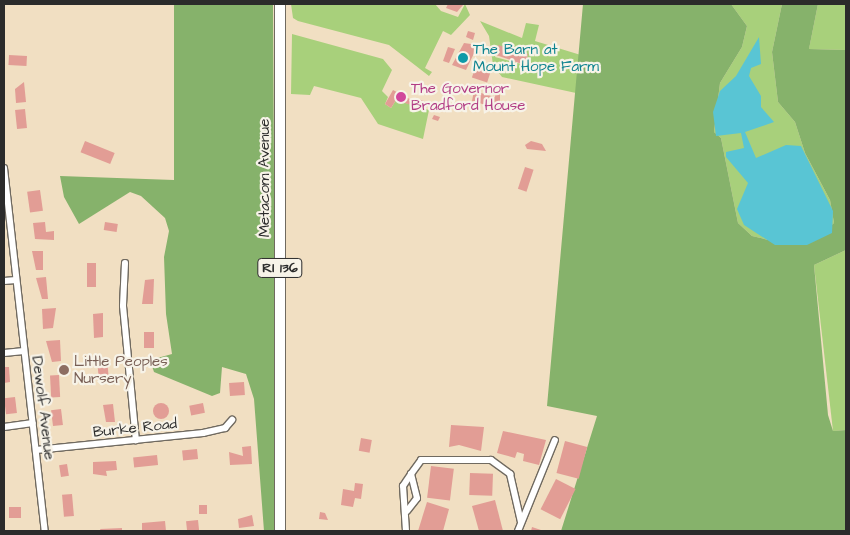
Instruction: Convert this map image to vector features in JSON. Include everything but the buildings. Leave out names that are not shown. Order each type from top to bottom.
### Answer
[{"type":"main road","name":"Metacom Avenue","points":[[280,4],[280,531]]},
{"type":"street","name":"Dewolf Avenue","points":[[4,168],[6,212],[46,531]]},
{"type":"street","points":[[125,263],[123,306],[136,440]]},
{"type":"street","points":[[4,281],[16,280]]},
{"type":"street","points":[[4,353],[24,351]]},
{"type":"street","name":"Burke Road","points":[[36,450],[217,431],[232,420]]},
{"type":"street","points":[[4,427],[33,424]]},
{"type":"street","points":[[518,531],[555,440]]},
{"type":"street","points":[[406,531],[407,512],[403,486],[424,459],[496,462],[510,474],[521,522]]},
{"type":"street","points":[[407,512],[418,493],[411,474]]},
{"type":"green space","points":[[174,4],[273,4],[276,531],[264,531],[254,399],[246,374],[222,367],[220,393],[212,396],[154,372],[150,360],[172,354],[166,314],[164,257],[169,231],[165,218],[141,196],[130,192],[79,224],[64,197],[60,176],[174,180]]},
{"type":"green space","points":[[291,4],[435,4],[441,11],[458,17],[465,4],[470,15],[451,35],[443,31],[425,68],[432,72],[429,76],[389,45],[298,21],[293,18]]},
{"type":"green space","points":[[583,4],[731,4],[747,26],[742,47],[720,83],[714,132],[721,138],[738,223],[752,236],[773,241],[812,242],[834,223],[830,200],[805,153],[795,122],[778,102],[772,52],[782,4],[818,4],[809,49],[846,50],[846,250],[814,265],[828,415],[833,431],[846,430],[846,531],[561,531],[597,416],[547,406]]},
{"type":"green space","points":[[731,4],[782,4],[772,52],[778,102],[795,122],[805,153],[830,200],[834,223],[813,242],[773,241],[752,236],[738,223],[721,138],[714,132],[720,83],[742,47],[747,26]]},
{"type":"green space","points":[[818,4],[846,4],[846,50],[809,49]]},
{"type":"green space","points":[[480,21],[522,38],[526,23],[539,25],[535,41],[584,56],[576,93],[502,77],[493,65],[489,36]],"holes":[[[498,46],[528,54],[525,65],[495,57]]]},
{"type":"green space","points":[[292,34],[383,59],[392,70],[382,91],[388,97],[385,104],[391,108],[396,100],[429,110],[423,139],[378,124],[361,98],[314,86],[310,95],[291,94]]},
{"type":"green space","points":[[846,250],[846,430],[833,431],[814,265]]},
{"type":"water","points":[[759,37],[761,64],[751,68],[749,76],[761,96],[761,107],[774,122],[745,132],[756,158],[786,145],[801,146],[833,211],[832,233],[807,245],[775,245],[744,225],[737,209],[748,183],[726,157],[726,152],[744,148],[741,133],[716,136],[713,112],[720,91],[736,76]]},
{"type":"place","name":"The Barn at Mount Hope Farm","points":[[463,58]]},
{"type":"place","name":"The Governor Bradford House","points":[[401,97]]},
{"type":"place","name":"Little Peoples Nursery","points":[[64,370]]}]
